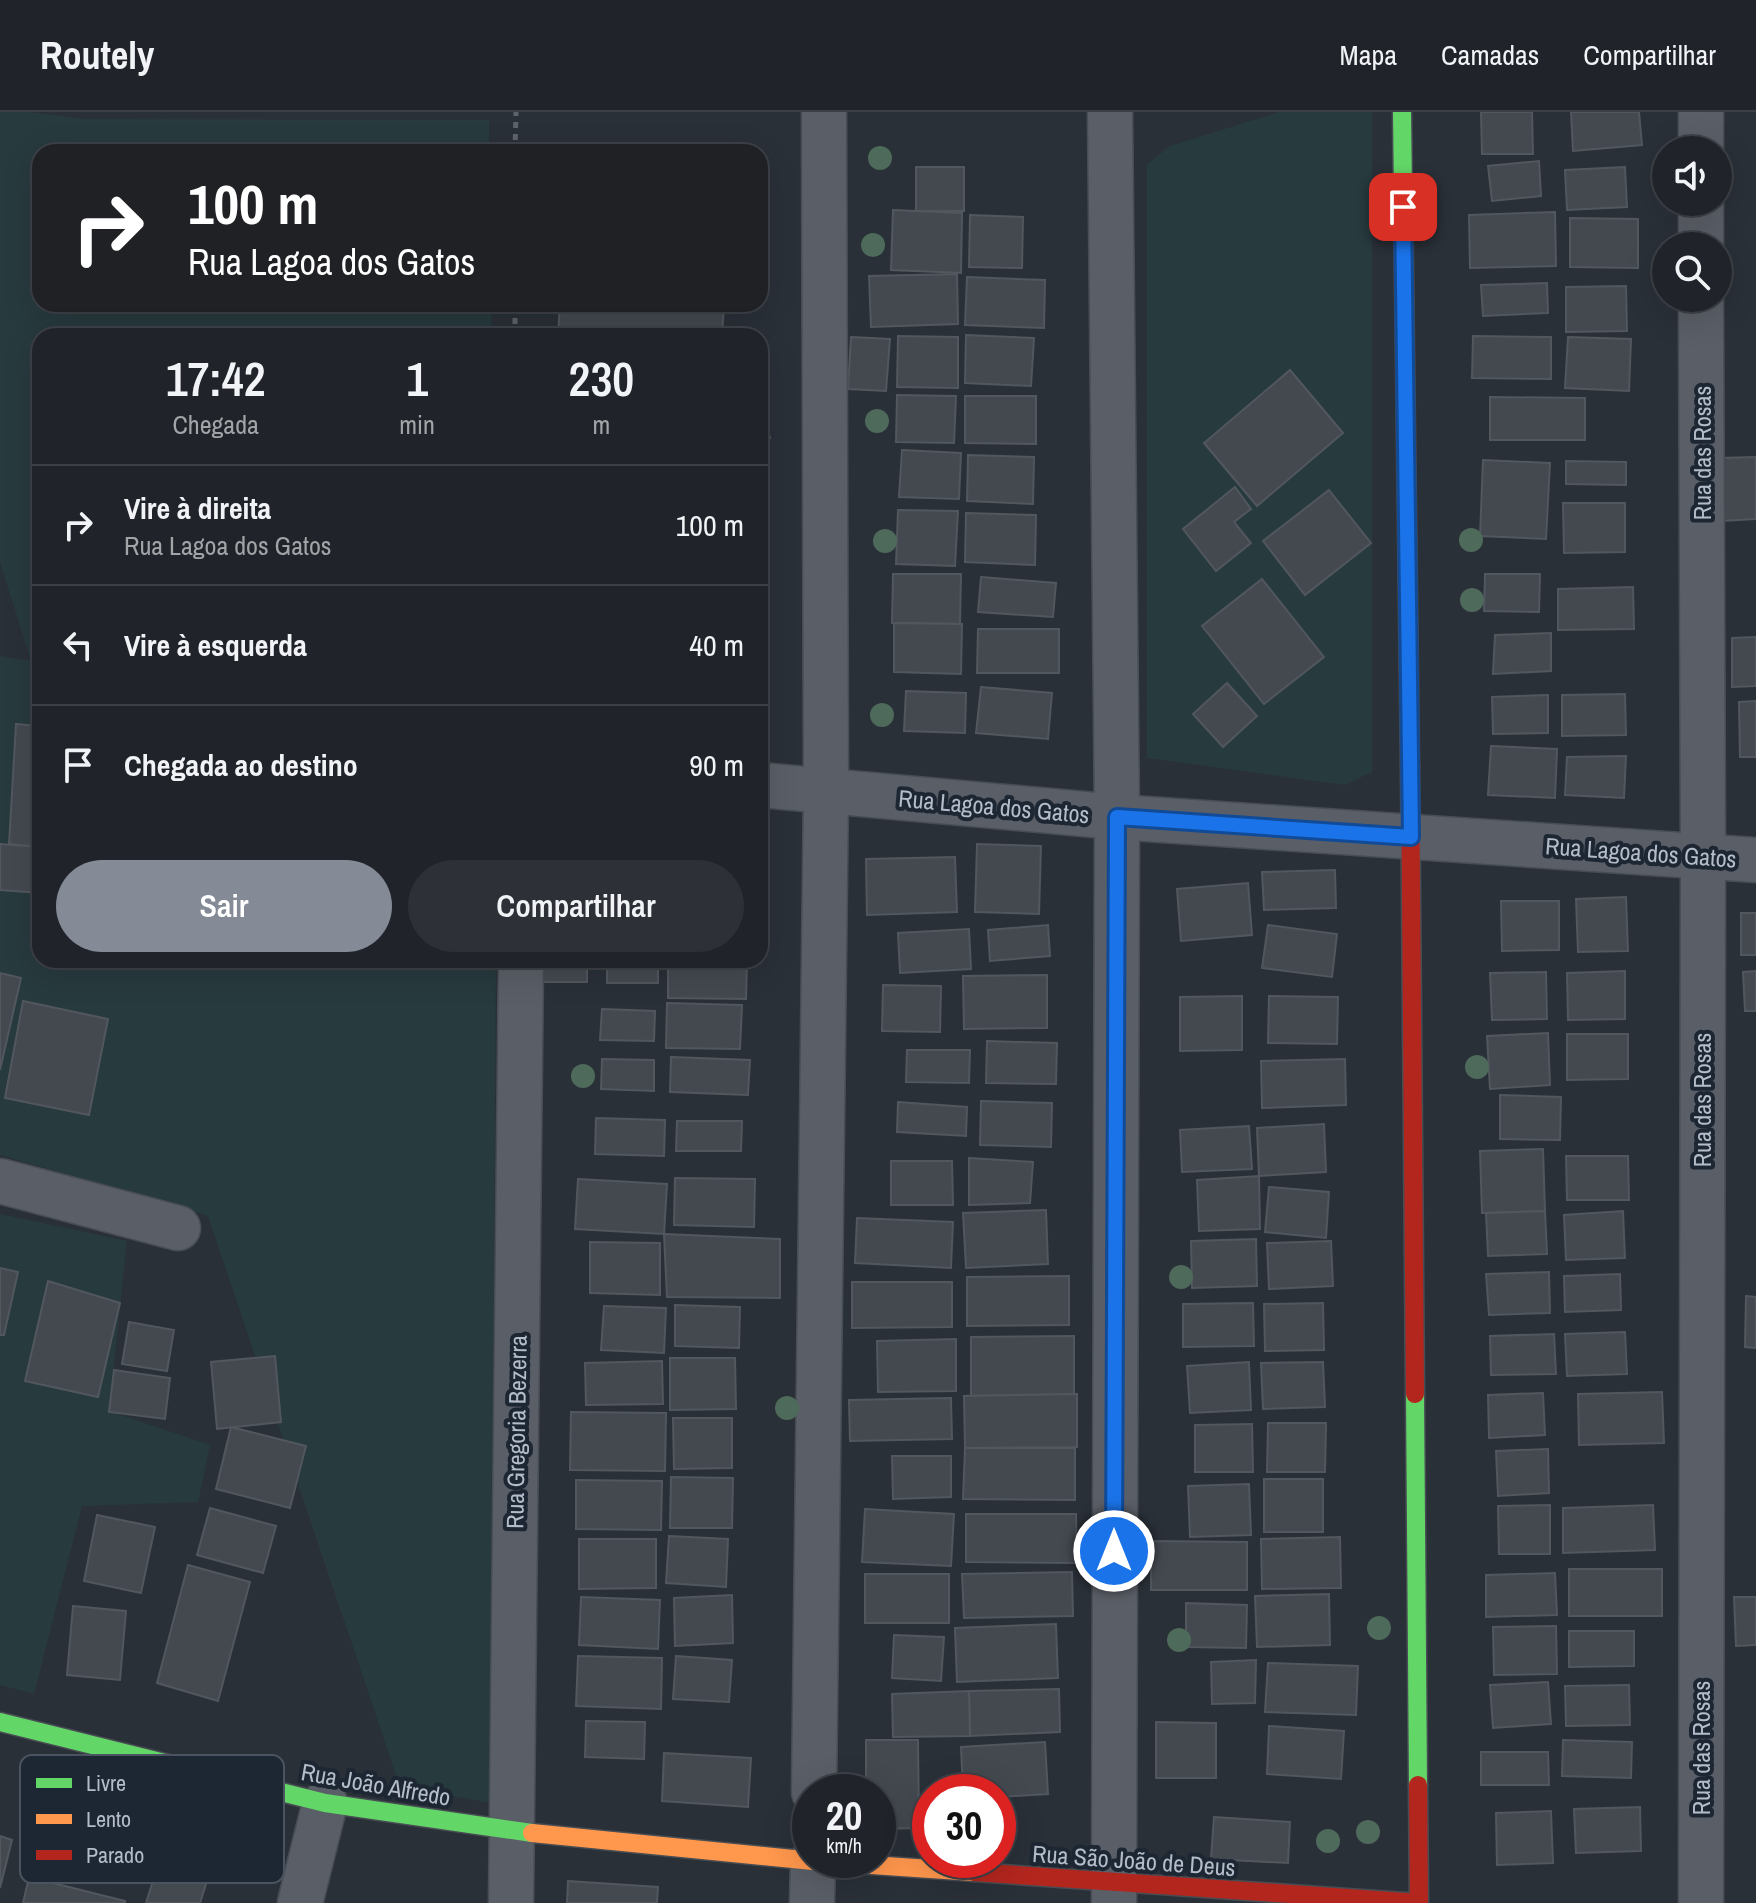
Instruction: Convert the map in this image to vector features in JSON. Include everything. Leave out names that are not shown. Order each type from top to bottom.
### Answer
[{"type":"street","points":[[814,1774],[826,790],[824,112]]},
{"type":"street","points":[[1110,112],[1117,817],[1114,1893]]},
{"type":"street","points":[[1402,112],[1419,1903]]},
{"type":"street","points":[[1701,112],[1701,136]]},
{"type":"street","name":"Rua das Rosas","points":[[1701,312],[1701,1903]]},
{"type":"street","name":"Rua Lagoa dos Gatos","points":[[768,786],[1117,817],[1756,860]]},
{"type":"street","name":"Rua Gregoria Bezerra","points":[[511,1903],[521,968]]},
{"type":"street","points":[[0,1181],[178,1228]]},
{"type":"street","name":"Rua João Alfredo","points":[[0,1722],[132,1755]]},
{"type":"street","name":"Rua João Alfredo","points":[[284,1793],[325,1803],[512,1831]]},
{"type":"street","points":[[300,1903],[325,1803]]},
{"type":"street","name":"Rua São João de Deus","points":[[512,1831],[792,1872]]},
{"type":"street","name":"Rua São João de Deus","points":[[863,1878],[1114,1893],[1419,1903]]},
{"type":"path","points":[[515,144],[516,112]]},
{"type":"green space","points":[[0,112],[29,112],[83,119],[489,120],[489,144],[32,144],[32,312],[491,312],[492,328],[32,328],[32,968],[496,968],[491,1803],[400,1787],[208,1216],[0,1155],[0,656],[31,661],[0,562]]},
{"type":"green space","points":[[1279,112],[1372,112],[1372,772],[1345,785],[1147,758],[1147,164],[1170,146]]},
{"type":"green space","points":[[0,1214],[127,1241],[109,1411],[210,1445],[198,1502],[82,1506],[34,1694],[0,1685]]},
{"type":"building","points":[[1481,112],[1532,112],[1533,154],[1482,154]]},
{"type":"building","points":[[1571,112],[1639,112],[1642,145],[1573,151]]},
{"type":"building","points":[[1539,161],[1541,196],[1492,201],[1488,166]]},
{"type":"building","points":[[916,167],[964,167],[964,211],[916,211]]},
{"type":"building","points":[[1625,167],[1627,207],[1567,210],[1565,170]]},
{"type":"building","points":[[893,210],[962,213],[961,273],[891,270]]},
{"type":"building","points":[[1555,212],[1556,266],[1470,268],[1469,215]]},
{"type":"building","points":[[970,215],[1023,217],[1022,268],[969,267]]},
{"type":"building","points":[[1570,218],[1638,219],[1638,268],[1570,267]]},
{"type":"building","points":[[957,274],[958,324],[871,327],[869,276]]},
{"type":"building","points":[[967,277],[1045,280],[1044,328],[965,325]]},
{"type":"building","points":[[1547,283],[1548,313],[1483,316],[1481,285]]},
{"type":"building","points":[[1626,286],[1627,331],[1566,332],[1566,287]]},
{"type":"building","points":[[560,312],[724,312],[722,328],[558,328]]},
{"type":"building","points":[[966,335],[1034,338],[1031,386],[965,383]]},
{"type":"building","points":[[898,336],[958,337],[958,388],[897,387]]},
{"type":"building","points":[[1473,336],[1551,337],[1551,379],[1472,378]]},
{"type":"building","points":[[851,337],[890,339],[886,391],[848,389]]},
{"type":"building","points":[[1568,337],[1631,339],[1629,391],[1565,388]]},
{"type":"building","points":[[1290,370],[1343,433],[1257,506],[1204,443]]},
{"type":"building","points":[[897,395],[956,396],[954,443],[896,442]]},
{"type":"building","points":[[965,396],[1036,396],[1036,444],[965,443]]},
{"type":"building","points":[[1490,397],[1585,398],[1585,440],[1490,440]]},
{"type":"building","points":[[902,450],[961,453],[959,499],[899,497]]},
{"type":"building","points":[[968,455],[1034,457],[1033,504],[967,501]]},
{"type":"building","points":[[1756,457],[1756,519],[1722,521],[1719,458]]},
{"type":"building","points":[[1483,460],[1550,463],[1546,539],[1480,536]]},
{"type":"building","points":[[1566,461],[1626,462],[1626,485],[1566,484]]},
{"type":"building","points":[[1235,487],[1251,509],[1234,522],[1251,543],[1216,571],[1183,529]]},
{"type":"building","points":[[1329,490],[1371,543],[1305,595],[1263,541]]},
{"type":"building","points":[[1563,503],[1625,503],[1625,552],[1564,553]]},
{"type":"building","points":[[898,510],[958,511],[955,566],[896,564]]},
{"type":"building","points":[[966,513],[1036,515],[1035,565],[965,562]]},
{"type":"building","points":[[893,574],[961,574],[960,624],[892,623]]},
{"type":"building","points":[[1485,574],[1540,574],[1539,612],[1484,611]]},
{"type":"building","points":[[981,577],[1056,583],[1053,617],[978,612]]},
{"type":"building","points":[[1262,579],[1324,657],[1264,704],[1202,626]]},
{"type":"building","points":[[1633,587],[1634,629],[1558,630],[1558,589]]},
{"type":"building","points":[[894,623],[962,624],[961,674],[894,672]]},
{"type":"building","points":[[978,629],[1059,629],[1059,673],[977,673]]},
{"type":"building","points":[[1551,633],[1551,671],[1493,674],[1495,635]]},
{"type":"building","points":[[1756,637],[1756,686],[1732,687],[1732,638]]},
{"type":"building","points":[[1227,683],[1257,716],[1223,747],[1193,714]]},
{"type":"building","points":[[981,687],[1052,693],[1048,739],[976,733]]},
{"type":"building","points":[[906,691],[966,693],[965,733],[904,731]]},
{"type":"building","points":[[1625,694],[1626,735],[1562,736],[1562,695]]},
{"type":"building","points":[[1548,695],[1548,733],[1493,734],[1492,697]]},
{"type":"building","points":[[1756,701],[1756,757],[1740,757],[1739,702]]},
{"type":"building","points":[[16,724],[32,725],[32,846],[9,844]]},
{"type":"building","points":[[1491,746],[1557,749],[1555,798],[1488,795]]},
{"type":"building","points":[[1626,756],[1624,798],[1565,795],[1567,757]]},
{"type":"building","points":[[0,844],[32,846],[32,892],[0,890]]},
{"type":"building","points":[[977,844],[1041,846],[1039,914],[975,912]]},
{"type":"building","points":[[955,857],[957,912],[867,915],[866,859]]},
{"type":"building","points":[[1335,870],[1336,908],[1264,910],[1262,872]]},
{"type":"building","points":[[1248,883],[1252,935],[1181,941],[1177,889]]},
{"type":"building","points":[[1626,897],[1628,951],[1578,952],[1576,899]]},
{"type":"building","points":[[1501,901],[1559,901],[1559,950],[1502,951]]},
{"type":"building","points":[[1741,913],[1756,913],[1756,955],[1741,955]]},
{"type":"building","points":[[1048,925],[1050,956],[990,961],[988,930]]},
{"type":"building","points":[[1268,925],[1337,934],[1332,977],[1262,968]]},
{"type":"building","points":[[969,929],[971,969],[900,973],[898,933]]},
{"type":"building","points":[[540,968],[587,968],[587,982],[539,982]]},
{"type":"building","points":[[607,968],[658,968],[658,983],[607,983]]},
{"type":"building","points":[[668,968],[747,968],[746,999],[668,998]]},
{"type":"building","points":[[1625,971],[1625,1019],[1568,1020],[1567,973]]},
{"type":"building","points":[[1756,971],[1756,1011],[1745,1011],[1743,972]]},
{"type":"building","points":[[1546,972],[1547,1019],[1492,1020],[1490,973]]},
{"type":"building","points":[[0,973],[21,978],[0,1070]]},
{"type":"building","points":[[1047,975],[1047,1028],[964,1029],[963,976]]},
{"type":"building","points":[[883,985],[941,986],[940,1032],[882,1031]]},
{"type":"building","points":[[1242,996],[1242,1050],[1180,1051],[1180,997]]},
{"type":"building","points":[[1269,996],[1338,997],[1337,1044],[1268,1043]]},
{"type":"building","points":[[23,1001],[108,1019],[89,1115],[5,1098]]},
{"type":"building","points":[[667,1003],[742,1005],[740,1049],[666,1048]]},
{"type":"building","points":[[602,1009],[655,1011],[654,1041],[600,1040]]},
{"type":"building","points":[[1548,1033],[1550,1085],[1490,1089],[1487,1036]]},
{"type":"building","points":[[1567,1034],[1628,1034],[1628,1079],[1567,1080]]},
{"type":"building","points":[[987,1041],[1057,1043],[1056,1084],[986,1083]]},
{"type":"building","points":[[907,1050],[970,1050],[969,1083],[906,1082]]},
{"type":"building","points":[[671,1057],[750,1060],[748,1095],[670,1092]]},
{"type":"building","points":[[602,1059],[654,1060],[654,1091],[601,1089]]},
{"type":"building","points":[[1345,1059],[1346,1105],[1262,1108],[1261,1061]]},
{"type":"building","points":[[1500,1095],[1561,1097],[1560,1140],[1500,1139]]},
{"type":"building","points":[[981,1101],[1052,1103],[1051,1147],[980,1145]]},
{"type":"building","points":[[898,1102],[967,1107],[966,1136],[897,1132]]},
{"type":"building","points":[[596,1118],[665,1120],[664,1156],[595,1154]]},
{"type":"building","points":[[677,1121],[742,1121],[741,1151],[676,1151]]},
{"type":"building","points":[[1324,1124],[1326,1172],[1259,1176],[1257,1128]]},
{"type":"building","points":[[1249,1126],[1252,1169],[1182,1172],[1180,1130]]},
{"type":"building","points":[[1543,1149],[1545,1211],[1482,1213],[1480,1151]]},
{"type":"building","points":[[1566,1156],[1628,1156],[1629,1200],[1567,1200]]},
{"type":"building","points":[[969,1158],[1033,1162],[1030,1203],[969,1205]]},
{"type":"building","points":[[891,1161],[952,1161],[953,1205],[891,1205]]},
{"type":"building","points":[[1259,1176],[1260,1229],[1199,1231],[1197,1180]]},
{"type":"building","points":[[675,1178],[755,1179],[754,1227],[674,1225]]},
{"type":"building","points":[[578,1179],[667,1184],[664,1234],[575,1229]]},
{"type":"building","points":[[1269,1187],[1329,1192],[1326,1238],[1265,1232]]},
{"type":"building","points":[[1046,1210],[1048,1264],[966,1268],[963,1213]]},
{"type":"building","points":[[1545,1211],[1547,1254],[1488,1256],[1486,1213]]},
{"type":"building","points":[[1623,1211],[1625,1258],[1566,1260],[1564,1215]]},
{"type":"building","points":[[857,1218],[953,1222],[951,1268],[855,1263]]},
{"type":"building","points":[[664,1234],[780,1239],[780,1298],[667,1297]]},
{"type":"building","points":[[1256,1239],[1257,1286],[1192,1288],[1191,1241]]},
{"type":"building","points":[[1331,1241],[1333,1286],[1269,1289],[1267,1243]]},
{"type":"building","points":[[590,1242],[660,1243],[660,1295],[590,1293]]},
{"type":"building","points":[[0,1268],[18,1272],[4,1335],[0,1335]]},
{"type":"building","points":[[1549,1272],[1550,1313],[1489,1315],[1486,1274]]},
{"type":"building","points":[[1620,1274],[1621,1310],[1565,1312],[1564,1276]]},
{"type":"building","points":[[1069,1276],[1069,1325],[967,1326],[967,1277]]},
{"type":"building","points":[[48,1281],[120,1303],[98,1397],[25,1381]]},
{"type":"building","points":[[852,1282],[952,1282],[952,1327],[852,1328]]},
{"type":"building","points":[[1746,1296],[1756,1297],[1756,1348],[1745,1347]]},
{"type":"building","points":[[1253,1303],[1254,1346],[1183,1347],[1183,1304]]},
{"type":"building","points":[[1323,1303],[1324,1350],[1265,1351],[1264,1304]]},
{"type":"building","points":[[675,1305],[740,1307],[739,1348],[675,1346]]},
{"type":"building","points":[[604,1306],[666,1308],[664,1353],[601,1350]]},
{"type":"building","points":[[129,1322],[174,1330],[167,1371],[122,1364]]},
{"type":"building","points":[[1625,1332],[1627,1374],[1567,1376],[1565,1334]]},
{"type":"building","points":[[1554,1334],[1556,1374],[1491,1375],[1490,1336]]},
{"type":"building","points":[[1074,1336],[1074,1394],[971,1396],[971,1337]]},
{"type":"building","points":[[956,1339],[956,1391],[878,1392],[877,1341]]},
{"type":"building","points":[[275,1356],[281,1422],[217,1429],[211,1362]]},
{"type":"building","points":[[670,1358],[735,1358],[736,1409],[670,1410]]},
{"type":"building","points":[[662,1361],[663,1404],[586,1405],[585,1363]]},
{"type":"building","points":[[1249,1362],[1251,1410],[1190,1413],[1187,1366]]},
{"type":"building","points":[[1323,1362],[1325,1407],[1263,1409],[1261,1363]]},
{"type":"building","points":[[114,1370],[170,1378],[165,1419],[109,1412]]},
{"type":"building","points":[[1662,1392],[1664,1443],[1579,1445],[1578,1394]]},
{"type":"building","points":[[1543,1393],[1545,1435],[1489,1438],[1488,1395]]},
{"type":"building","points":[[1077,1394],[1077,1447],[965,1448],[964,1396]]},
{"type":"building","points":[[951,1398],[952,1439],[850,1441],[849,1400]]},
{"type":"building","points":[[571,1412],[666,1413],[665,1471],[570,1470]]},
{"type":"building","points":[[673,1418],[732,1418],[732,1468],[674,1469]]},
{"type":"building","points":[[1268,1423],[1326,1423],[1325,1472],[1267,1472]]},
{"type":"building","points":[[1252,1424],[1253,1472],[1195,1472],[1195,1425]]},
{"type":"building","points":[[231,1427],[306,1446],[290,1508],[216,1489]]},
{"type":"building","points":[[965,1448],[1075,1448],[1075,1500],[963,1499]]},
{"type":"building","points":[[1548,1449],[1549,1493],[1498,1496],[1496,1451]]},
{"type":"building","points":[[892,1456],[951,1456],[951,1497],[893,1499]]},
{"type":"building","points":[[671,1477],[733,1478],[732,1528],[670,1528]]},
{"type":"building","points":[[1264,1479],[1323,1479],[1323,1532],[1264,1532]]},
{"type":"building","points":[[576,1480],[662,1481],[661,1530],[576,1529]]},
{"type":"building","points":[[1249,1484],[1251,1535],[1190,1537],[1188,1486]]},
{"type":"building","points":[[1550,1505],[1550,1554],[1499,1554],[1498,1506]]},
{"type":"building","points":[[1653,1505],[1655,1550],[1563,1553],[1563,1508]]},
{"type":"building","points":[[210,1508],[276,1526],[263,1573],[197,1555]]},
{"type":"building","points":[[865,1509],[954,1514],[951,1566],[862,1562]]},
{"type":"building","points":[[966,1514],[1076,1514],[1077,1563],[966,1562]]},
{"type":"building","points":[[97,1515],[155,1527],[141,1593],[84,1581]]},
{"type":"building","points":[[669,1536],[728,1539],[726,1587],[666,1583]]},
{"type":"building","points":[[1340,1537],[1341,1588],[1262,1589],[1261,1539]]},
{"type":"building","points":[[579,1539],[656,1539],[656,1588],[579,1589]]},
{"type":"building","points":[[1151,1541],[1247,1542],[1247,1590],[1151,1590]]},
{"type":"building","points":[[188,1565],[250,1582],[218,1701],[157,1683]]},
{"type":"building","points":[[1569,1569],[1662,1569],[1662,1616],[1569,1616]]},
{"type":"building","points":[[1072,1572],[1073,1616],[964,1618],[962,1574]]},
{"type":"building","points":[[1555,1573],[1557,1615],[1486,1617],[1486,1575]]},
{"type":"building","points":[[865,1574],[949,1574],[949,1623],[865,1623]]},
{"type":"building","points":[[1329,1594],[1330,1645],[1257,1647],[1255,1596]]},
{"type":"building","points":[[732,1595],[733,1643],[675,1646],[674,1598]]},
{"type":"building","points":[[581,1597],[660,1600],[658,1649],[579,1645]]},
{"type":"building","points":[[1734,1597],[1756,1597],[1756,1645],[1736,1646]]},
{"type":"building","points":[[1186,1603],[1247,1605],[1246,1648],[1186,1647]]},
{"type":"building","points":[[73,1606],[126,1611],[120,1680],[67,1675]]},
{"type":"building","points":[[1056,1624],[1058,1678],[957,1682],[955,1628]]},
{"type":"building","points":[[1556,1626],[1557,1674],[1494,1675],[1493,1627]]},
{"type":"building","points":[[1569,1631],[1634,1631],[1634,1666],[1569,1667]]},
{"type":"building","points":[[894,1635],[944,1637],[941,1681],[892,1678]]},
{"type":"building","points":[[578,1656],[662,1658],[661,1709],[576,1706]]},
{"type":"building","points":[[676,1656],[732,1660],[729,1702],[673,1699]]},
{"type":"building","points":[[1256,1660],[1255,1703],[1212,1704],[1211,1662]]},
{"type":"building","points":[[1268,1663],[1358,1666],[1356,1715],[1265,1712]]},
{"type":"building","points":[[1548,1682],[1551,1724],[1493,1728],[1490,1685]]},
{"type":"building","points":[[1629,1685],[1630,1725],[1566,1726],[1565,1686]]},
{"type":"building","points":[[1059,1689],[1060,1732],[970,1736],[969,1691]]},
{"type":"building","points":[[969,1691],[970,1736],[893,1737],[892,1694]]},
{"type":"building","points":[[586,1721],[645,1722],[644,1759],[585,1757]]},
{"type":"building","points":[[1156,1722],[1216,1723],[1216,1778],[1156,1778]]},
{"type":"building","points":[[1269,1726],[1344,1731],[1341,1779],[1267,1774]]},
{"type":"building","points":[[866,1740],[918,1740],[918,1774],[912,1774],[912,1828],[896,1829],[896,1774],[866,1774]]},
{"type":"building","points":[[1563,1740],[1632,1742],[1631,1778],[1562,1776]]},
{"type":"building","points":[[1045,1742],[1048,1794],[1016,1796],[1016,1774],[962,1774],[961,1747]]},
{"type":"building","points":[[1481,1752],[1548,1752],[1549,1785],[1481,1785]]},
{"type":"building","points":[[664,1753],[751,1758],[748,1807],[662,1801]]},
{"type":"building","points":[[1640,1807],[1641,1851],[1576,1853],[1574,1809]]},
{"type":"building","points":[[1551,1811],[1553,1863],[1497,1865],[1496,1813]]},
{"type":"building","points":[[1214,1817],[1290,1822],[1288,1863],[1211,1859]]},
{"type":"building","points":[[0,1836],[12,1840],[0,1888]]},
{"type":"building","points":[[568,1881],[658,1887],[657,1903],[567,1903]]},
{"type":"building","points":[[28,1883],[53,1883],[125,1901],[125,1903],[23,1903]]},
{"type":"building","points":[[152,1883],[206,1883],[200,1903],[146,1903]]},
{"type":"traffic: fast","points":[[1402,112],[1410,766]]},
{"type":"traffic: fast","points":[[1415,1394],[1418,1785]]},
{"type":"traffic: fast","points":[[0,1722],[132,1755]]},
{"type":"traffic: fast","points":[[284,1793],[325,1803],[532,1833]]},
{"type":"traffic: slow","points":[[532,1833],[912,1868]]},
{"type":"traffic: jam","points":[[1410,766],[1415,1394]]},
{"type":"traffic: jam","points":[[1016,1875],[1419,1903],[1418,1785]]},
{"type":"route","points":[[1114,1551],[1117,817],[1411,837],[1403,207]]}]
